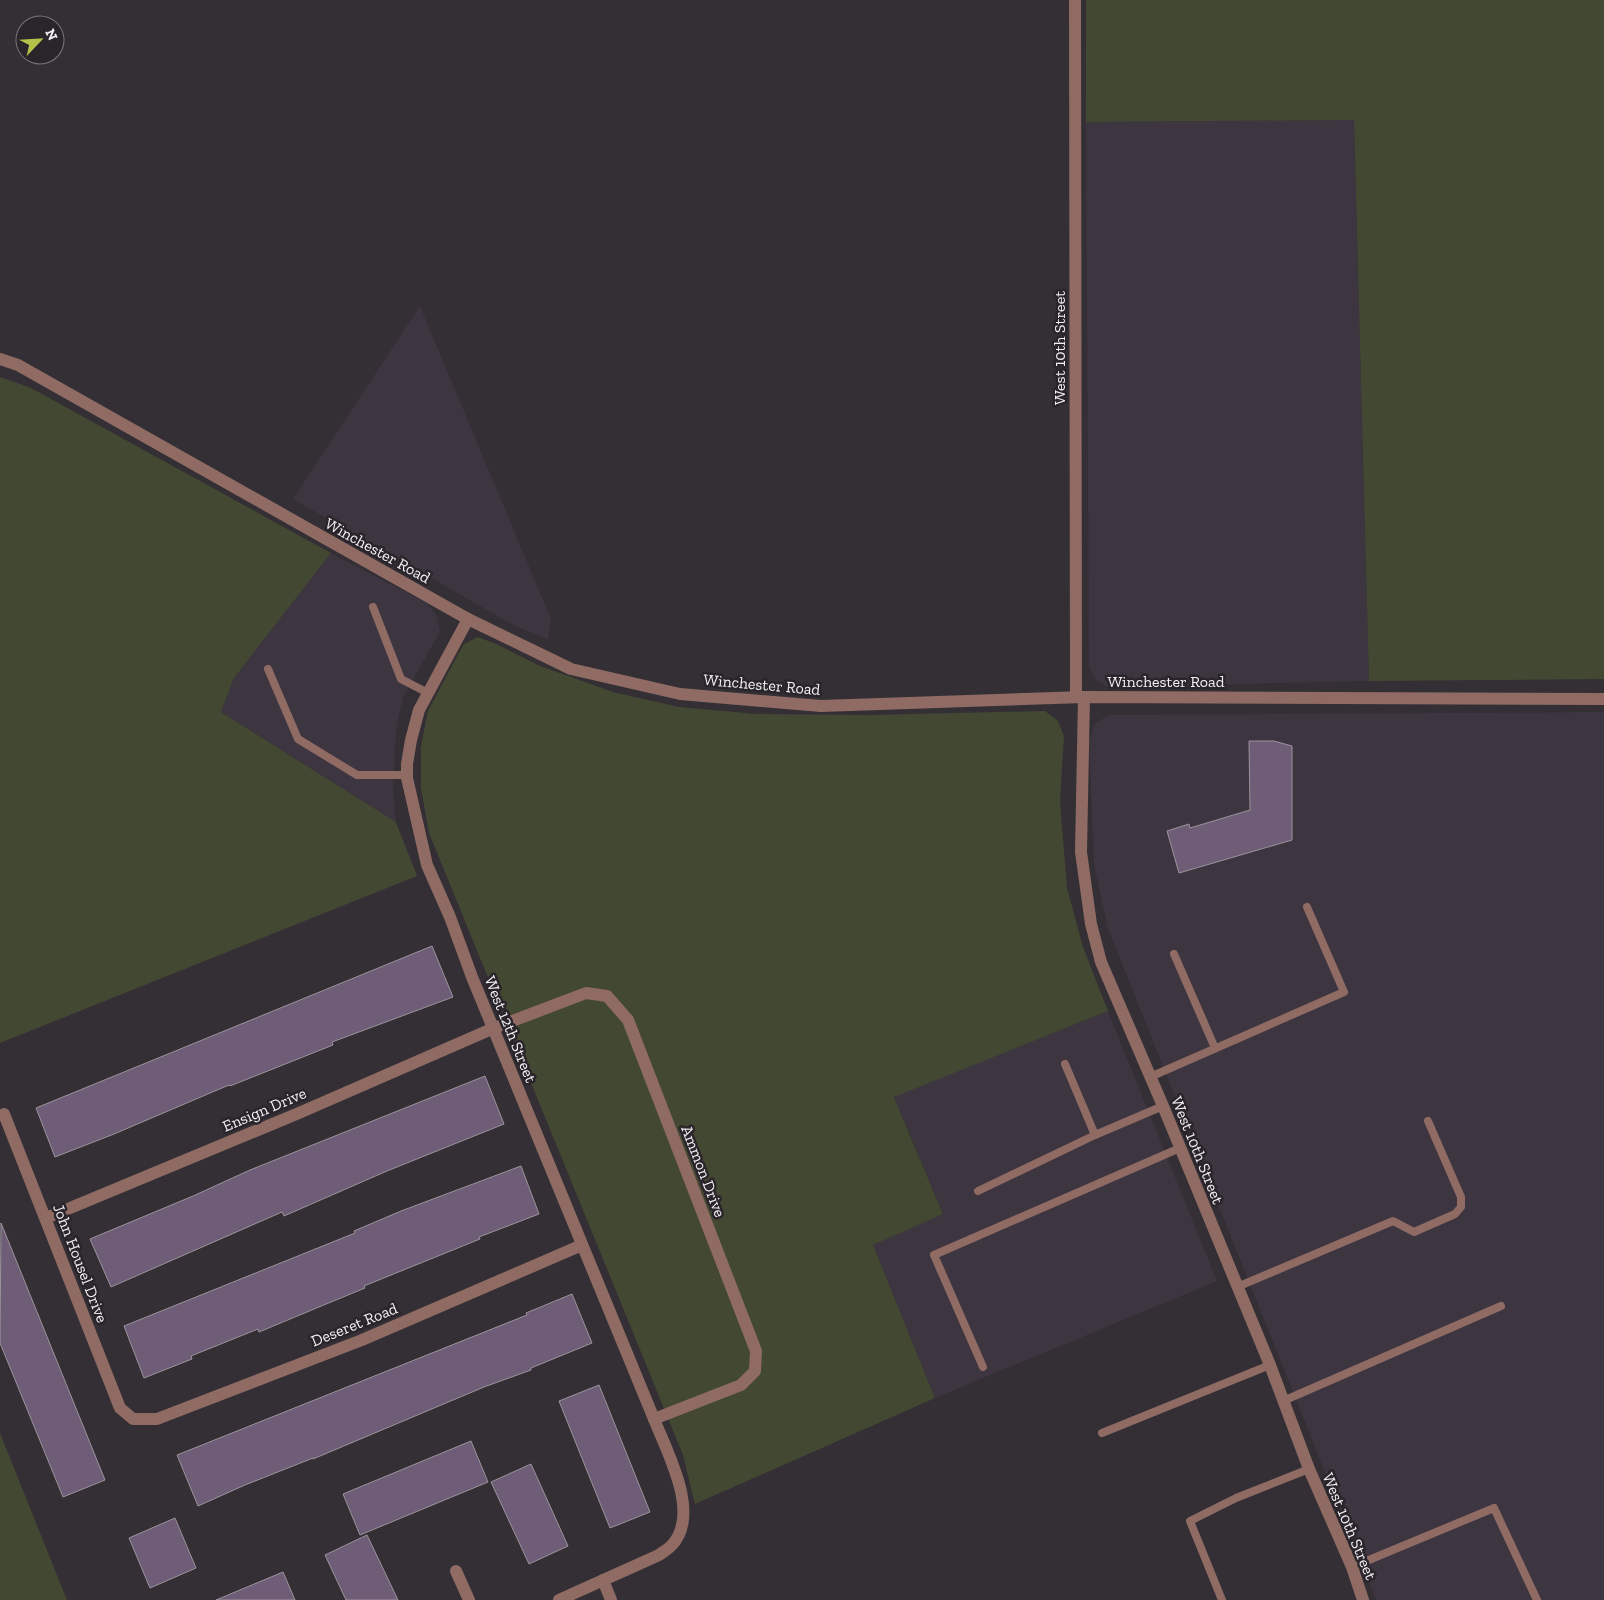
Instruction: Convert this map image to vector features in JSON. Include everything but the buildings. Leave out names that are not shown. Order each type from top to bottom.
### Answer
[{"type":"street","name":"West 10th Street","points":[[1075,0],[1081,852],[1091,924],[1101,962],[1270,1365],[1308,1468],[1352,1567],[1363,1600]]},
{"type":"street","name":"Winchester Road","points":[[0,359],[18,366],[468,619],[571,668],[680,694],[821,706],[1080,697],[1604,699]]},
{"type":"street","name":"West 12th Street","points":[[468,619],[419,710],[407,764],[407,775],[427,865],[450,917],[654,1419],[677,1478],[684,1502],[684,1520],[680,1533],[672,1546],[659,1555],[559,1600]]},
{"type":"street","name":"Ammon Drive","points":[[494,1028],[586,993],[607,996],[628,1020],[756,1351],[755,1372],[741,1385],[654,1419]]},
{"type":"street","name":"Ensign Drive","points":[[46,1218],[298,1113],[494,1028]]},
{"type":"street","name":"John Housel Drive","points":[[4,1114],[120,1408],[133,1420]]},
{"type":"street","name":"Deseret Road","points":[[133,1420],[157,1420],[362,1340],[582,1245]]},
{"type":"street","points":[[456,1570],[468,1600]]},
{"type":"street","points":[[603,1580],[611,1600]]},
{"type":"lane","points":[[373,607],[401,679],[428,693]]},
{"type":"lane","points":[[268,669],[298,739],[356,775],[407,775]]},
{"type":"lane","points":[[1150,1076],[1344,992],[1307,906]]},
{"type":"lane","points":[[1174,954],[1215,1048]]},
{"type":"lane","points":[[1065,1064],[1096,1135]]},
{"type":"lane","points":[[978,1191],[1096,1135],[1163,1106]]},
{"type":"lane","points":[[1237,1286],[1394,1221],[1414,1232],[1455,1214],[1461,1207],[1460,1197],[1428,1121]]},
{"type":"lane","points":[[983,1367],[934,1255],[1180,1148]]},
{"type":"lane","points":[[1283,1401],[1502,1306]]},
{"type":"lane","points":[[1102,1433],[1270,1365]]},
{"type":"lane","points":[[1222,1600],[1190,1522],[1236,1498],[1308,1468]]},
{"type":"lane","points":[[1352,1567],[1494,1508],[1537,1600]]},
{"type":"shaded area","points":[[1354,120],[1369,681],[1107,687],[1095,679],[1089,666],[1086,122]]},
{"type":"shaded area","points":[[420,306],[551,619],[548,639],[515,626],[293,499]]},
{"type":"shaded area","points":[[331,553],[428,604],[436,615],[440,632],[403,697],[396,730],[393,791],[396,822],[221,712],[234,678]]},
{"type":"shaded area","points":[[1604,712],[1604,1600],[1376,1600],[1108,929],[1094,866],[1089,743],[1094,725],[1108,715]]},
{"type":"shaded area","points":[[1108,1011],[1217,1281],[935,1398],[873,1245],[943,1213],[894,1096]]},
{"type":"green space","points":[[1086,0],[1604,0],[1604,679],[1369,681],[1354,120],[1086,122]]},
{"type":"green space","points":[[0,377],[31,388],[331,553],[234,678],[221,712],[396,822],[417,876],[0,1043]]},
{"type":"green space","points":[[477,637],[494,643],[540,666],[613,692],[679,707],[757,714],[871,715],[1045,711],[1058,721],[1064,736],[1060,800],[1067,888],[1083,947],[1108,1011],[894,1097],[943,1214],[873,1245],[935,1398],[695,1504],[683,1455],[429,833],[421,788],[421,746],[428,711],[463,645]]},
{"type":"green space","points":[[0,1433],[67,1600],[0,1600]]}]
